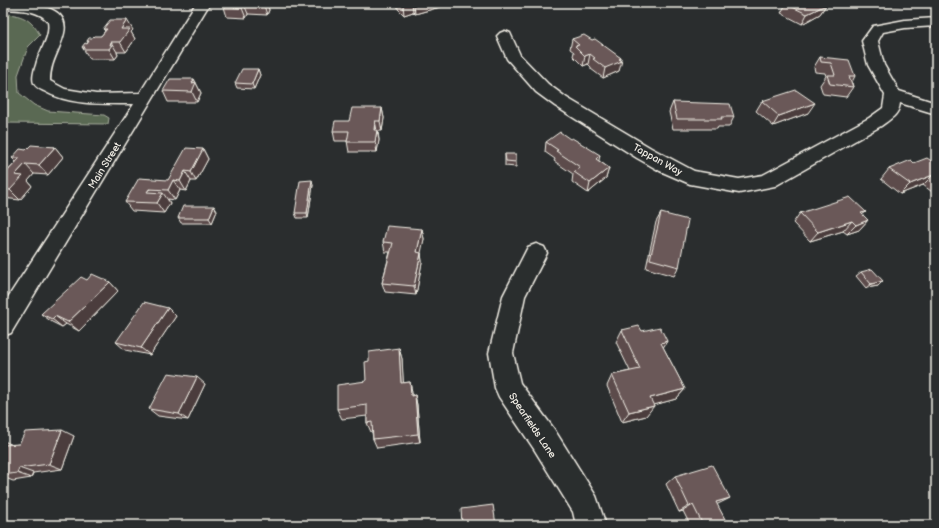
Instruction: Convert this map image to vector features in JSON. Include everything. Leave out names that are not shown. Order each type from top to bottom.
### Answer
[{"type":"street","name":"Main Street","points":[[3,326],[203,3]]},
{"type":"street","points":[[3,5],[24,6],[40,10],[53,18],[57,29],[43,67],[42,83],[60,93],[96,99],[145,98]]},
{"type":"street","points":[[936,22],[905,24],[878,29],[870,41],[876,65],[893,95],[936,108]]},
{"type":"street","name":"Tappan Way","points":[[506,36],[513,56],[525,71],[542,88],[561,102],[667,166],[690,177],[715,183],[739,186],[768,181],[875,122],[891,110],[893,95]]},
{"type":"street","name":"Spearfields Lane","points":[[536,253],[514,296],[501,353],[508,388],[544,439],[586,506],[591,525]]},
{"type":"green space","points":[[3,14],[25,18],[33,25],[40,35],[28,47],[18,75],[19,93],[34,105],[48,111],[104,115],[109,118],[108,124],[3,123]]},
{"type":"building","points":[[226,3],[265,3],[264,5],[244,4],[242,8],[224,7]]},
{"type":"building","points":[[400,3],[411,3],[403,5]]},
{"type":"building","points":[[822,3],[826,5],[807,14],[786,4]]},
{"type":"building","points":[[110,20],[127,20],[121,29],[130,29],[120,42],[111,42],[110,45],[112,45],[109,49],[83,49],[85,47],[82,47],[85,43],[87,44],[89,38],[101,36],[107,29],[103,29]]},
{"type":"building","points":[[584,35],[592,40],[595,39],[621,58],[619,59],[622,61],[605,68],[593,59],[595,58],[590,54],[585,56],[575,46],[579,45],[572,39]]},
{"type":"building","points":[[820,57],[849,60],[855,76],[849,76],[853,87],[830,84],[827,75],[835,75],[831,63],[821,62]]},
{"type":"building","points":[[242,69],[258,69],[252,84],[235,83]]},
{"type":"building","points":[[170,79],[194,79],[192,83],[196,82],[192,92],[163,91]]},
{"type":"building","points":[[796,90],[815,103],[779,116],[762,101]]},
{"type":"building","points":[[673,102],[730,104],[734,117],[721,117],[722,119],[677,119]]},
{"type":"building","points":[[352,108],[382,108],[380,121],[375,121],[374,130],[377,130],[375,142],[347,142],[349,131],[333,131],[335,121],[349,121]]},
{"type":"building","points":[[560,132],[600,155],[596,159],[609,168],[590,183],[574,172],[580,167],[556,151],[558,150],[546,142]]},
{"type":"building","points":[[31,145],[55,147],[39,165],[25,164],[15,175],[23,176],[10,190],[3,189],[3,176],[20,158],[12,158],[20,149],[26,150]]},
{"type":"building","points":[[186,148],[203,149],[191,172],[185,171],[180,181],[173,180],[168,190],[149,189],[147,192],[163,193],[157,203],[125,202],[139,178],[168,180]]},
{"type":"building","points":[[505,154],[516,154],[516,162],[506,161]]},
{"type":"building","points":[[927,158],[936,164],[936,177],[933,175],[910,184],[889,169],[911,160],[914,163]]},
{"type":"building","points":[[312,180],[307,213],[295,213],[300,181]]},
{"type":"building","points":[[850,197],[866,212],[861,213],[868,220],[856,225],[852,221],[818,232],[800,213]]},
{"type":"building","points":[[183,206],[214,206],[209,218],[178,218]]},
{"type":"building","points":[[661,213],[688,220],[679,267],[650,259]]},
{"type":"building","points":[[387,226],[422,229],[417,252],[421,253],[414,286],[382,283],[393,243],[383,242]]},
{"type":"building","points":[[872,269],[883,281],[871,284],[861,272]]},
{"type":"building","points":[[92,274],[110,282],[68,322],[55,316],[52,319],[41,314],[81,277],[87,280]]},
{"type":"building","points":[[144,302],[168,308],[141,348],[116,342]]},
{"type":"building","points":[[639,326],[642,331],[660,327],[667,341],[661,343],[685,389],[650,398],[654,406],[629,412],[612,375],[640,369],[622,330]]},
{"type":"building","points":[[399,348],[401,383],[410,382],[411,396],[415,395],[418,434],[373,439],[372,422],[367,423],[367,405],[337,409],[337,385],[366,381],[365,362],[369,361],[369,352]]},
{"type":"building","points":[[168,373],[197,377],[179,414],[149,409]]},
{"type":"building","points":[[62,430],[49,464],[19,468],[17,473],[3,475],[3,445],[19,444],[25,432]]},
{"type":"building","points":[[712,465],[730,498],[716,502],[728,525],[703,525],[693,505],[689,506],[675,476]]},
{"type":"building","points":[[493,505],[496,525],[462,525],[461,509]]}]
